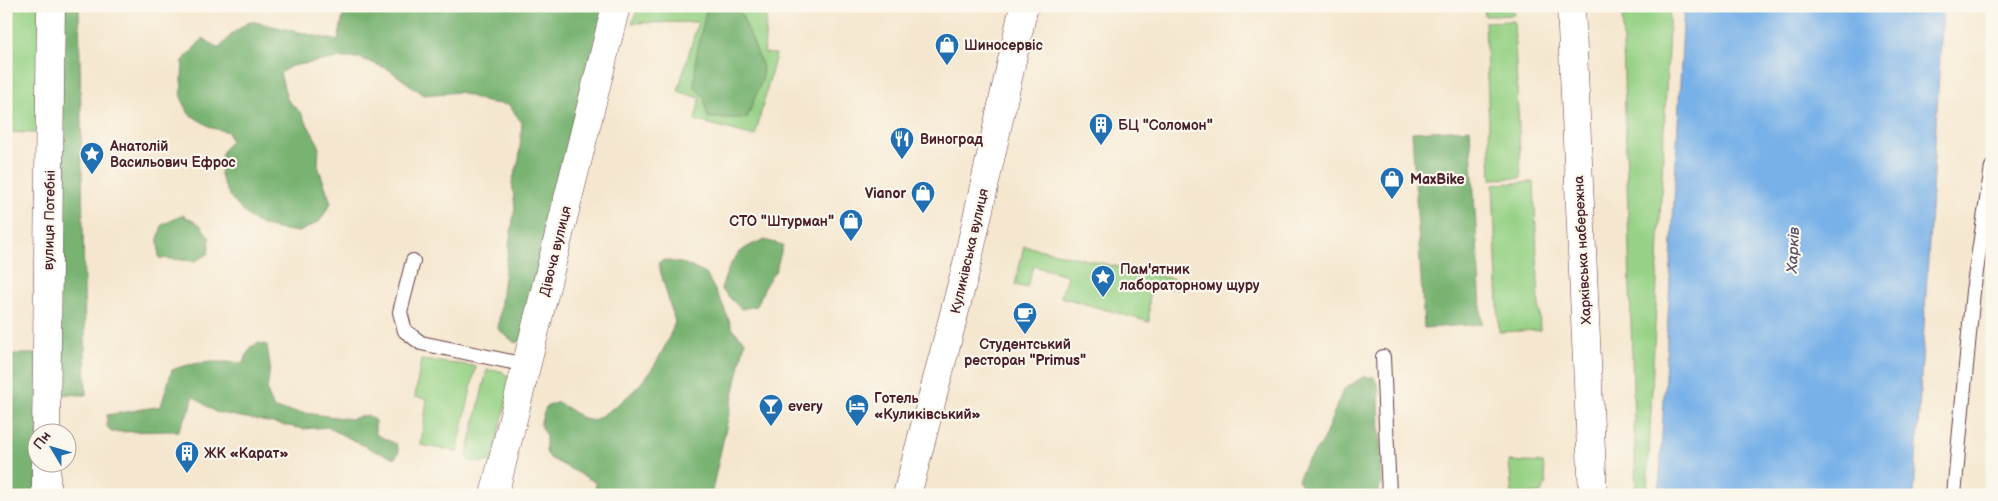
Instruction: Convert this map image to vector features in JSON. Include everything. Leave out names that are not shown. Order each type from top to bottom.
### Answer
[{"type":"street","name":"вулиця Потебні","points":[[46,424],[51,6]]},
{"type":"street","name":"Дівоча вулиця","points":[[494,495],[616,6]]},
{"type":"street","name":"Куликівська вулиця","points":[[907,495],[966,268],[1024,6]]},
{"type":"street","name":"Харківська набережна","points":[[1571,6],[1593,495]]},
{"type":"street","points":[[46,474],[46,495]]},
{"type":"lane","points":[[1954,495],[1973,291],[1992,167]]},
{"type":"lane","points":[[413,261],[400,312],[405,331],[421,343],[526,365]]},
{"type":"lane","points":[[1383,357],[1389,495]]},
{"type":"green space","points":[[6,6],[41,6],[38,133],[6,132]]},
{"type":"green space","points":[[55,6],[79,6],[86,395],[51,394]]},
{"type":"green space","points":[[345,6],[610,6],[524,340],[515,343],[498,329],[515,207],[512,182],[519,160],[522,123],[509,105],[486,102],[459,92],[424,95],[388,69],[360,58],[339,58],[291,66],[280,73],[287,99],[301,113],[319,145],[318,166],[331,203],[320,221],[299,232],[276,229],[260,224],[246,214],[237,205],[224,184],[220,161],[231,141],[228,132],[212,128],[189,114],[181,97],[183,61],[203,38],[219,49],[233,33],[250,21],[338,41]]},
{"type":"green space","points":[[639,6],[767,6],[764,53],[776,54],[755,136],[695,120],[700,98],[678,91],[698,22],[632,23]]},
{"type":"green space","points":[[707,6],[729,6],[742,15],[763,67],[762,80],[747,118],[708,118],[704,97],[694,87],[696,58]]},
{"type":"green space","points":[[1484,6],[1513,6],[1514,15],[1485,16]]},
{"type":"green space","points":[[1622,6],[1670,6],[1647,495],[1636,495]]},
{"type":"green space","points":[[1514,21],[1521,178],[1491,179],[1485,22]]},
{"type":"green space","points":[[1470,129],[1482,324],[1424,328],[1412,132]]},
{"type":"green space","points":[[1534,182],[1540,330],[1499,332],[1493,184]]},
{"type":"green space","points":[[183,215],[200,225],[210,238],[208,254],[195,261],[159,258],[158,239],[162,225]]},
{"type":"green space","points":[[764,240],[783,245],[776,270],[766,284],[757,306],[741,309],[721,289],[727,271],[740,252]]},
{"type":"green space","points":[[1024,246],[1210,287],[1149,289],[1149,322],[1061,297],[1067,275],[1033,266],[1027,288],[1015,285]]},
{"type":"green space","points":[[664,260],[685,264],[706,274],[722,303],[732,328],[745,342],[711,495],[596,495],[595,482],[550,458],[546,452],[546,436],[540,424],[546,407],[558,402],[581,417],[593,421],[622,401],[644,379],[661,354],[675,322],[658,263]]},
{"type":"green space","points":[[258,343],[267,345],[270,366],[267,391],[274,409],[350,419],[368,415],[375,421],[375,434],[396,444],[399,452],[395,458],[375,451],[327,427],[304,429],[215,412],[193,396],[191,407],[178,431],[111,432],[107,426],[107,415],[161,406],[172,370],[207,362],[243,363],[251,347]]},
{"type":"green space","points":[[9,354],[41,354],[38,424],[28,424],[28,474],[40,474],[41,495],[9,495]]},
{"type":"green space","points":[[421,360],[476,366],[457,452],[421,445],[427,399],[415,397]]},
{"type":"green space","points":[[487,370],[501,371],[512,380],[492,460],[477,462],[468,460],[467,455]]},
{"type":"green space","points":[[1363,377],[1374,377],[1379,389],[1381,484],[1377,495],[1307,495],[1298,479],[1306,463],[1322,443],[1343,390]]},
{"type":"green space","points":[[1509,461],[1543,463],[1546,483],[1541,493],[1512,495]]},
{"type":"water","name":"Харків","points":[[1684,6],[1943,6],[1914,495],[1659,495]]},
{"type":"place","name":"Шиносервіс","points":[[947,66]]},
{"type":"place","name":"БЦ \"Соломон\"","points":[[1101,146]]},
{"type":"place","name":"Виноград","points":[[902,160]]},
{"type":"place","name":"Анатолій Васильович Ефрос","points":[[92,175]]},
{"type":"place","name":"MaxBike","points":[[1392,200]]},
{"type":"place","name":"Vianor","points":[[923,214]]},
{"type":"place","name":"СТО \"Штурман\"","points":[[851,242]]},
{"type":"place","name":"Пам'ятник лабораторному щуру","points":[[1103,298]]},
{"type":"place","name":"Студентський ресторан \"Primus\"","points":[[1025,335]]},
{"type":"place","name":"every","points":[[771,427]]},
{"type":"place","name":"Готель «Куликівський»","points":[[857,427]]},
{"type":"place","name":"ЖК «Карат»","points":[[187,474]]}]
